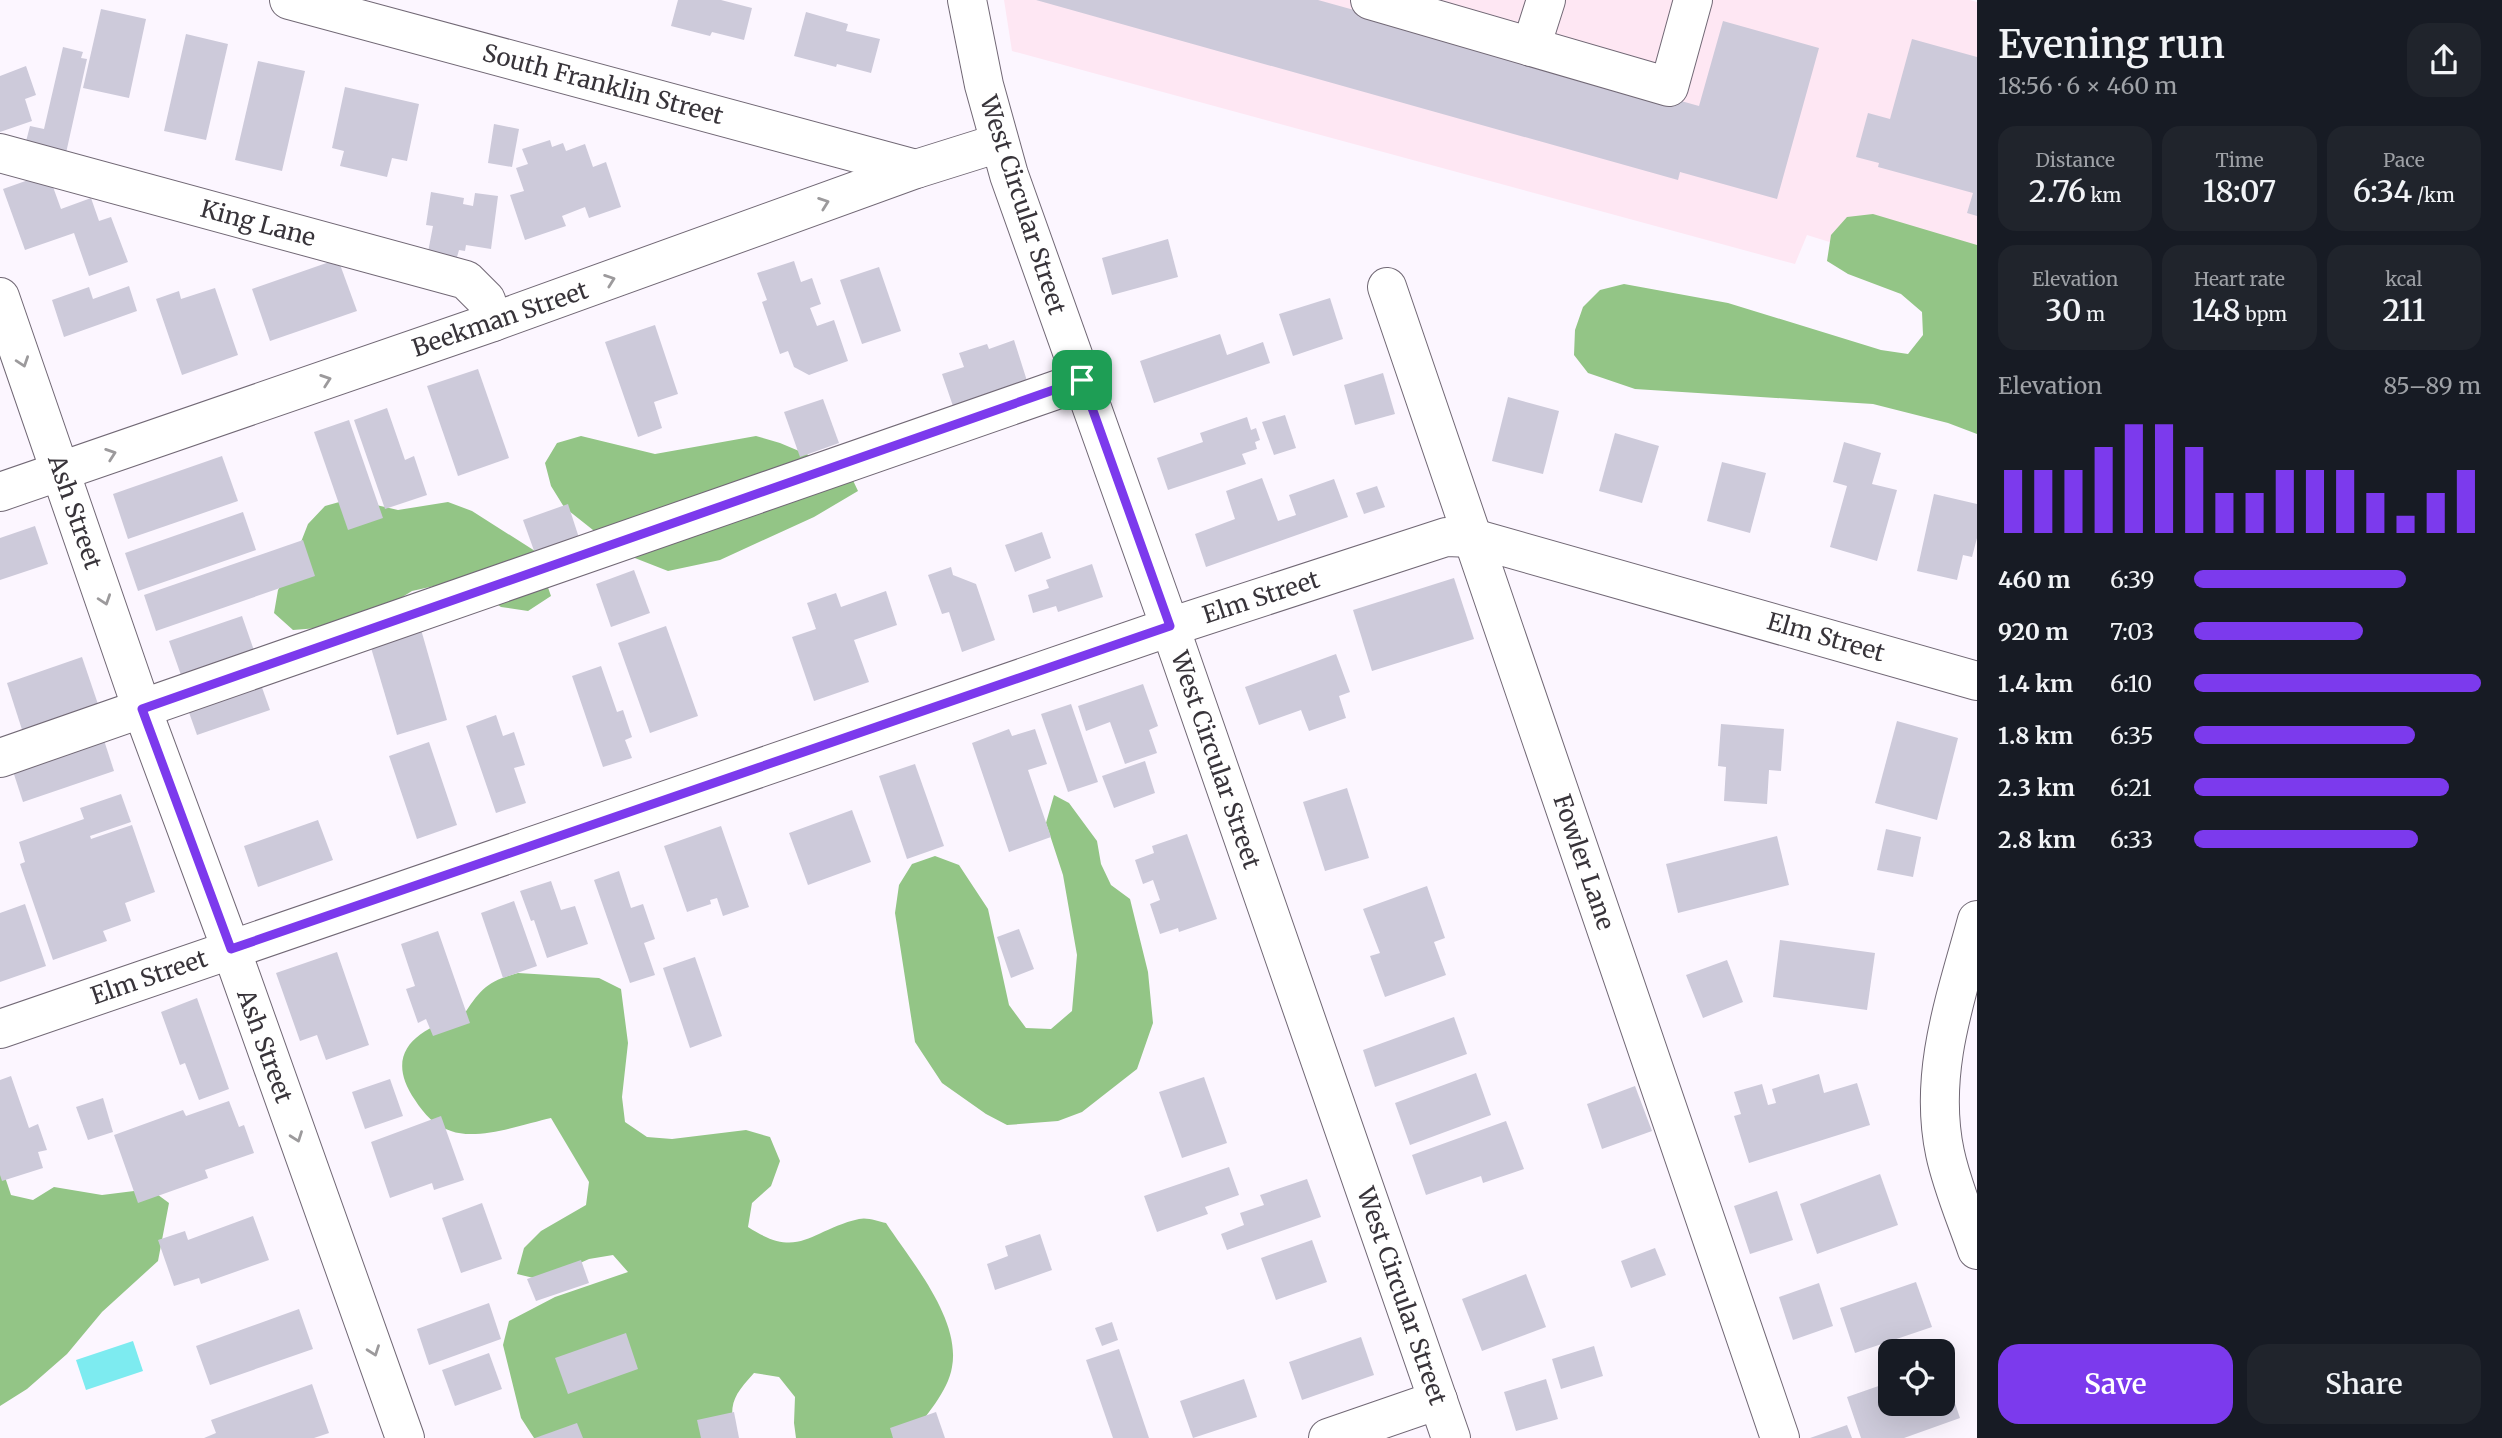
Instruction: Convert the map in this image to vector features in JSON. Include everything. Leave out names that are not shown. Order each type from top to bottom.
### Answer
[{"type":"street","name":"South Franklin Street","points":[[289,0],[916,169]]},
{"type":"street","name":"West Circular Street","points":[[967,0],[981,73],[999,143],[1170,626],[1451,1438]]},
{"type":"street","points":[[1370,0],[1669,87],[1693,0]]},
{"type":"street","points":[[1531,47],[1546,0]]},
{"type":"street","name":"Beekman Street","points":[[0,492],[493,322],[916,169],[999,143]]},
{"type":"street","name":"King Lane","points":[[0,153],[466,280],[485,300],[493,322]]},
{"type":"street","name":"Fowler Lane","points":[[1387,287],[1780,1438]]},
{"type":"street","name":"Ash Street","points":[[0,297],[142,709],[231,949],[405,1438]]},
{"type":"street","points":[[0,758],[1082,380]]},
{"type":"street","name":"Elm Street","points":[[0,1029],[1170,626],[1446,537],[1473,538],[1977,681]]},
{"type":"street","points":[[1977,920],[1945,1034],[1940,1074],[1940,1114],[1945,1153],[1977,1250]]},
{"type":"street","points":[[1328,1438],[1438,1399]]},
{"type":"shaded area","points":[[1004,0],[1977,2],[1977,288],[1807,235],[1795,264],[1012,51]]},
{"type":"green space","points":[[1873,214],[1977,245],[1977,434],[1948,423],[1873,404],[1635,389],[1588,373],[1574,355],[1575,330],[1583,307],[1600,290],[1624,284],[1728,303],[1881,350],[1908,354],[1923,335],[1922,312],[1901,294],[1848,274],[1827,261],[1831,235],[1847,217]]},
{"type":"green space","points":[[581,436],[655,454],[756,436],[780,443],[849,472],[858,491],[814,517],[720,560],[668,571],[622,553],[564,507],[551,486],[545,463],[557,443]]},
{"type":"green space","points":[[350,499],[398,510],[448,502],[472,511],[535,551],[551,596],[528,611],[501,607],[461,580],[412,591],[367,619],[343,626],[293,630],[274,613],[278,590],[290,570],[308,524],[325,506]]},
{"type":"green space","points":[[1054,795],[1069,803],[1097,841],[1101,864],[1111,885],[1130,899],[1148,972],[1153,1023],[1137,1069],[1082,1112],[1058,1121],[1007,1125],[986,1114],[942,1083],[915,1042],[895,913],[899,885],[912,864],[935,856],[959,865],[988,909],[1009,1005],[1026,1028],[1051,1029],[1072,1011],[1077,955],[1063,875],[1046,823]]},
{"type":"green space","points":[[518,973],[599,978],[621,989],[628,1043],[622,1097],[625,1122],[647,1137],[672,1139],[746,1130],[770,1137],[780,1161],[771,1186],[752,1203],[748,1227],[780,1242],[793,1242],[859,1219],[886,1223],[932,1291],[942,1310],[953,1349],[952,1367],[946,1386],[911,1436],[796,1438],[795,1397],[779,1377],[754,1373],[737,1395],[732,1409],[736,1438],[534,1438],[521,1418],[503,1345],[509,1321],[555,1297],[628,1272],[613,1255],[589,1259],[542,1280],[517,1274],[524,1248],[541,1231],[586,1205],[589,1182],[551,1118],[487,1133],[462,1134],[445,1129],[422,1110],[406,1083],[402,1068],[404,1055],[419,1035],[432,1027],[463,1016],[474,999],[491,983]]},
{"type":"green space","points":[[0,1169],[11,1195],[33,1200],[54,1187],[102,1195],[150,1189],[169,1203],[158,1261],[102,1312],[67,1354],[27,1389],[0,1406]]},
{"type":"water","points":[[133,1341],[143,1371],[86,1390],[76,1360]]},
{"type":"building","points":[[678,0],[721,0],[752,8],[744,40],[712,32],[710,36],[671,26]]},
{"type":"building","points":[[1036,0],[1318,0],[1699,106],[1723,21],[1819,48],[1777,199],[1680,172],[1678,180]]},
{"type":"building","points":[[101,9],[146,19],[129,98],[83,88]]},
{"type":"building","points":[[806,12],[848,24],[846,31],[880,39],[871,73],[794,56]]},
{"type":"building","points":[[186,34],[228,44],[206,140],[164,131]]},
{"type":"building","points":[[1912,39],[1977,57],[1977,216],[1967,213],[1973,193],[1878,167],[1879,163],[1856,157],[1868,113],[1890,119]]},
{"type":"building","points":[[63,47],[83,52],[81,58],[87,59],[64,162],[23,153],[30,126],[44,129]]},
{"type":"building","points":[[258,61],[305,71],[282,171],[235,160]]},
{"type":"building","points":[[26,66],[36,95],[25,99],[32,121],[0,132],[0,76]]},
{"type":"building","points":[[345,87],[419,104],[407,161],[392,158],[387,177],[340,166],[344,151],[332,148]]},
{"type":"building","points":[[494,124],[519,129],[512,167],[488,163]]},
{"type":"building","points":[[550,140],[552,147],[563,143],[566,151],[585,144],[593,167],[606,162],[621,207],[589,218],[585,207],[562,216],[566,226],[525,240],[510,195],[524,191],[516,168],[528,164],[522,149]]},
{"type":"building","points":[[48,173],[61,209],[91,198],[99,221],[111,217],[128,262],[89,276],[74,233],[25,250],[3,189]]},
{"type":"building","points":[[431,192],[464,198],[463,204],[473,206],[475,193],[498,196],[491,249],[466,245],[465,251],[459,250],[457,257],[428,252],[433,226],[426,225]]},
{"type":"building","points":[[1168,239],[1178,277],[1112,295],[1102,258]]},
{"type":"building","points":[[338,259],[357,311],[270,341],[252,289]]},
{"type":"building","points":[[794,261],[801,282],[812,278],[821,304],[810,308],[817,326],[834,320],[848,361],[809,375],[794,367],[788,351],[780,354],[762,302],[767,300],[757,273]]},
{"type":"building","points":[[879,267],[901,331],[862,344],[840,280]]},
{"type":"building","points":[[129,286],[137,311],[64,337],[52,300],[89,287],[93,299]]},
{"type":"building","points":[[215,288],[238,355],[182,375],[156,299],[179,291],[181,299]]},
{"type":"building","points":[[1330,298],[1343,339],[1293,356],[1279,314]]},
{"type":"building","points":[[655,325],[678,394],[654,402],[662,428],[638,437],[605,342]]},
{"type":"building","points":[[1220,334],[1227,355],[1263,342],[1270,363],[1154,403],[1140,361]]},
{"type":"building","points":[[1014,340],[1028,384],[954,409],[942,374],[964,367],[959,353],[987,344],[989,349]]},
{"type":"building","points":[[478,369],[509,458],[458,476],[427,386]]},
{"type":"building","points":[[1383,373],[1395,414],[1355,425],[1344,385]]},
{"type":"building","points":[[1508,397],[1559,411],[1543,474],[1492,461]]},
{"type":"building","points":[[823,399],[839,443],[800,457],[784,412]]},
{"type":"building","points":[[387,408],[405,460],[414,456],[427,495],[385,509],[354,420]]},
{"type":"building","points":[[1285,415],[1296,448],[1274,455],[1262,422]]},
{"type":"building","points":[[1247,417],[1251,430],[1256,428],[1260,440],[1255,442],[1257,449],[1242,454],[1246,464],[1168,490],[1157,458],[1203,442],[1200,433]]},
{"type":"building","points":[[349,420],[383,518],[348,530],[314,432]]},
{"type":"building","points":[[1615,433],[1659,446],[1642,503],[1599,491]]},
{"type":"building","points":[[1844,442],[1881,453],[1872,484],[1897,490],[1877,561],[1830,547],[1847,486],[1833,482]]},
{"type":"building","points":[[222,456],[238,501],[128,539],[113,494]]},
{"type":"building","points":[[1722,462],[1766,473],[1750,533],[1707,521]]},
{"type":"building","points":[[1262,478],[1278,521],[1296,515],[1289,495],[1334,479],[1348,517],[1206,567],[1195,534],[1235,519],[1226,491]]},
{"type":"building","points":[[1377,486],[1385,507],[1364,514],[1356,493]]},
{"type":"building","points":[[1934,494],[1977,504],[1977,538],[1972,557],[1963,555],[1957,580],[1917,571]]},
{"type":"building","points":[[568,504],[581,544],[537,559],[523,520]]},
{"type":"building","points":[[243,512],[256,550],[138,591],[125,553]]},
{"type":"building","points":[[35,526],[48,564],[0,580],[0,538]]},
{"type":"building","points":[[1042,532],[1051,558],[1015,572],[1005,545]]},
{"type":"building","points":[[303,540],[315,576],[156,631],[144,595]]},
{"type":"building","points":[[1092,564],[1103,597],[1058,612],[1056,606],[1033,613],[1028,595],[1049,588],[1046,580]]},
{"type":"building","points":[[951,567],[953,575],[976,584],[995,640],[962,652],[949,612],[942,614],[928,575]]},
{"type":"building","points":[[634,570],[650,613],[611,627],[596,584]]},
{"type":"building","points":[[1454,578],[1474,639],[1372,671],[1353,610]]},
{"type":"building","points":[[886,591],[897,625],[854,640],[869,682],[814,701],[792,637],[816,629],[807,603],[836,593],[841,607]]},
{"type":"building","points":[[242,616],[257,659],[182,678],[169,641]]},
{"type":"building","points":[[420,626],[447,720],[397,735],[369,641]]},
{"type":"building","points":[[666,626],[698,716],[650,733],[618,643]]},
{"type":"building","points":[[1336,654],[1350,692],[1339,696],[1346,718],[1309,731],[1301,710],[1259,725],[1245,687]]},
{"type":"building","points":[[82,657],[101,713],[25,739],[7,683]]},
{"type":"building","points":[[601,666],[617,712],[623,710],[632,737],[625,740],[632,758],[603,767],[572,676]]},
{"type":"building","points":[[259,679],[270,710],[197,735],[186,704]]},
{"type":"building","points":[[1143,684],[1158,726],[1149,730],[1157,753],[1125,764],[1110,722],[1086,731],[1078,706]]},
{"type":"building","points":[[1071,704],[1098,782],[1068,792],[1041,714]]},
{"type":"building","points":[[496,715],[503,736],[514,732],[525,765],[514,768],[526,803],[496,813],[466,726]]},
{"type":"building","points":[[1897,721],[1958,738],[1937,820],[1875,803]]},
{"type":"building","points":[[1721,724],[1784,729],[1781,771],[1769,770],[1767,804],[1724,801],[1726,767],[1718,766]]},
{"type":"building","points":[[1009,729],[1012,736],[1035,729],[1047,764],[1028,770],[1051,837],[1009,852],[972,743]]},
{"type":"building","points":[[101,731],[114,771],[23,802],[10,762]]},
{"type":"building","points":[[429,742],[457,825],[417,839],[389,756]]},
{"type":"building","points":[[1145,761],[1155,793],[1114,808],[1102,776]]},
{"type":"building","points":[[915,764],[944,846],[907,859],[879,776]]},
{"type":"building","points":[[1347,788],[1369,858],[1325,871],[1303,802]]},
{"type":"building","points":[[121,794],[131,822],[90,836],[91,839],[132,825],[155,892],[125,903],[131,921],[103,931],[107,941],[53,960],[20,864],[25,862],[19,842],[84,819],[80,808]]},
{"type":"building","points":[[852,810],[871,862],[808,885],[789,833]]},
{"type":"building","points":[[318,820],[333,860],[258,887],[244,846]]},
{"type":"building","points":[[721,826],[749,907],[723,916],[717,898],[710,900],[711,904],[687,912],[664,846]]},
{"type":"building","points":[[1886,829],[1921,837],[1913,877],[1877,870]]},
{"type":"building","points":[[1187,834],[1217,919],[1179,932],[1178,928],[1160,934],[1150,904],[1160,900],[1153,880],[1143,884],[1135,860],[1154,853],[1152,846]]},
{"type":"building","points":[[1777,836],[1789,885],[1678,913],[1666,864]]},
{"type":"building","points":[[619,871],[631,908],[643,904],[655,939],[644,943],[655,975],[630,983],[594,880]]},
{"type":"building","points":[[551,881],[561,910],[575,906],[588,944],[547,958],[534,920],[531,921],[520,891]]},
{"type":"building","points":[[1427,886],[1445,938],[1434,942],[1446,975],[1385,997],[1370,956],[1380,953],[1363,909]]},
{"type":"building","points":[[514,901],[537,966],[503,978],[481,913]]},
{"type":"building","points":[[25,904],[46,966],[0,982],[0,913]]},
{"type":"building","points":[[1019,929],[1034,969],[1011,978],[997,937]]},
{"type":"building","points":[[438,931],[470,1023],[433,1036],[426,1019],[418,1023],[406,989],[415,986],[401,944]]},
{"type":"building","points":[[1780,940],[1875,953],[1867,1010],[1773,997]]},
{"type":"building","points":[[337,952],[369,1045],[326,1060],[317,1035],[300,1041],[276,973]]},
{"type":"building","points":[[695,957],[722,1036],[690,1048],[663,968]]},
{"type":"building","points":[[1727,960],[1743,1002],[1703,1018],[1686,975]]},
{"type":"building","points":[[197,998],[229,1089],[199,1100],[185,1063],[180,1065],[161,1012]]},
{"type":"building","points":[[1454,1017],[1467,1054],[1375,1087],[1363,1050]]},
{"type":"building","points":[[1476,1073],[1491,1115],[1410,1145],[1395,1103]]},
{"type":"building","points":[[1819,1074],[1824,1093],[1857,1083],[1870,1125],[1749,1163],[1734,1116],[1741,1114],[1734,1092],[1762,1084],[1768,1105],[1776,1103],[1772,1089]]},
{"type":"building","points":[[11,1076],[29,1128],[38,1124],[47,1150],[38,1152],[43,1168],[2,1181],[0,1080]]},
{"type":"building","points":[[1204,1077],[1227,1143],[1182,1158],[1159,1092]]},
{"type":"building","points":[[390,1079],[403,1116],[365,1129],[352,1092]]},
{"type":"building","points":[[1635,1086],[1652,1131],[1602,1149],[1587,1104]]},
{"type":"building","points":[[103,1098],[113,1132],[88,1140],[76,1107]]},
{"type":"building","points":[[229,1101],[239,1127],[244,1125],[254,1153],[205,1170],[208,1178],[138,1203],[114,1135],[183,1110],[186,1116]]},
{"type":"building","points":[[441,1116],[464,1180],[434,1190],[432,1183],[390,1198],[371,1142]]},
{"type":"building","points":[[1506,1121],[1524,1169],[1483,1183],[1481,1176],[1426,1195],[1412,1155]]},
{"type":"building","points":[[1229,1167],[1239,1195],[1205,1207],[1208,1214],[1157,1232],[1144,1196]]},
{"type":"building","points":[[1880,1174],[1898,1225],[1817,1254],[1800,1204]]},
{"type":"building","points":[[1307,1179],[1321,1217],[1227,1250],[1221,1234],[1244,1225],[1240,1213],[1264,1205],[1260,1195]]},
{"type":"building","points":[[1777,1191],[1793,1240],[1750,1254],[1734,1206]]},
{"type":"building","points":[[482,1203],[502,1259],[461,1273],[442,1218]]},
{"type":"building","points":[[253,1216],[269,1260],[201,1284],[199,1278],[174,1286],[158,1240],[185,1231],[188,1240]]},
{"type":"building","points":[[1040,1234],[1052,1270],[995,1290],[987,1264],[1008,1256],[1005,1246]]},
{"type":"building","points":[[1312,1240],[1327,1282],[1276,1300],[1261,1258]]},
{"type":"building","points":[[1655,1248],[1666,1275],[1631,1288],[1621,1261]]},
{"type":"building","points":[[581,1260],[589,1283],[536,1301],[527,1279]]},
{"type":"building","points":[[1526,1274],[1546,1327],[1482,1351],[1462,1299]]},
{"type":"building","points":[[1916,1282],[1932,1327],[1896,1339],[1878,1339],[1878,1345],[1855,1353],[1840,1308]]},
{"type":"building","points":[[1819,1283],[1833,1326],[1793,1340],[1779,1297]]},
{"type":"building","points":[[489,1303],[501,1339],[429,1365],[417,1329]]},
{"type":"building","points":[[299,1309],[313,1349],[210,1385],[196,1346]]},
{"type":"building","points":[[1112,1322],[1118,1340],[1102,1346],[1095,1328]]},
{"type":"building","points":[[626,1333],[638,1369],[568,1394],[555,1358]]},
{"type":"building","points":[[1361,1337],[1374,1375],[1302,1400],[1289,1362]]},
{"type":"building","points":[[1594,1346],[1603,1376],[1561,1389],[1552,1359]]},
{"type":"building","points":[[1119,1349],[1149,1438],[1113,1438],[1086,1360]]},
{"type":"building","points":[[489,1353],[502,1389],[455,1406],[442,1370]]},
{"type":"building","points":[[1244,1379],[1257,1417],[1193,1438],[1180,1401]]},
{"type":"building","points":[[1546,1379],[1558,1419],[1516,1431],[1504,1392]]},
{"type":"building","points":[[312,1384],[329,1433],[314,1438],[204,1438],[216,1433],[211,1420]]},
{"type":"building","points":[[1878,1386],[1878,1416],[1955,1416],[1955,1403],[1960,1418],[1904,1438],[1861,1438],[1847,1397]]},
{"type":"building","points":[[734,1412],[739,1438],[701,1438],[697,1420]]},
{"type":"building","points":[[936,1412],[945,1438],[893,1438],[890,1428]]},
{"type":"building","points":[[577,1423],[583,1438],[535,1438]]},
{"type":"building","points":[[1847,1425],[1852,1438],[1810,1438]]},
{"type":"route","points":[[1082,380],[1170,626],[231,949],[142,709],[1082,380]]}]
